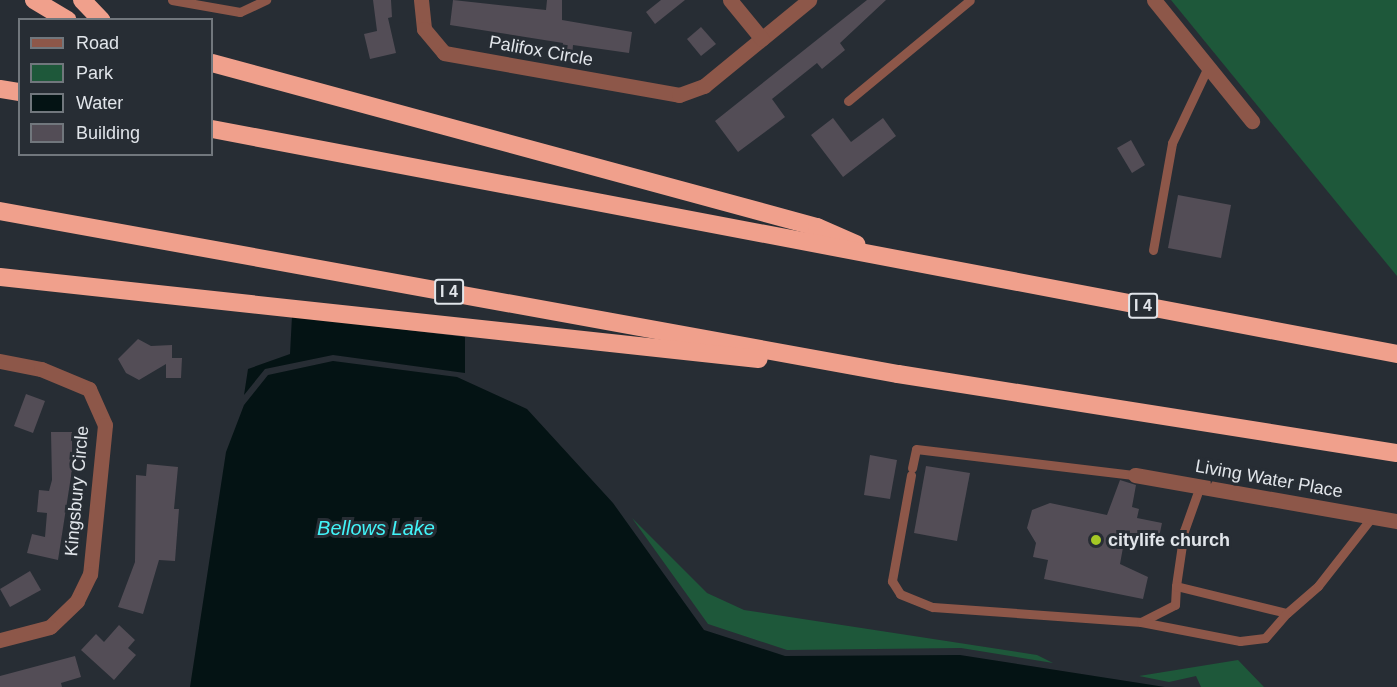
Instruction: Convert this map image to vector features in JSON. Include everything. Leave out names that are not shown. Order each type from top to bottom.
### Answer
[{"type":"highway","points":[[34,0],[64,18]]},
{"type":"highway","points":[[82,0],[99,18]]},
{"type":"highway","points":[[214,64],[817,228],[888,258]]},
{"type":"highway","points":[[0,89],[18,92]]},
{"type":"highway","name":"I 4","points":[[213,129],[1397,354]]},
{"type":"highway","name":"I 4","points":[[0,211],[898,374],[1397,453]]},
{"type":"highway","points":[[0,277],[898,374]]},
{"type":"street","name":"Palifox Circle","points":[[421,0],[424,29],[444,53],[692,93],[762,39]]},
{"type":"street","points":[[730,0],[762,39],[809,0]]},
{"type":"street","points":[[1154,0],[1252,121]]},
{"type":"street","name":"Kingsbury Circle","points":[[0,361],[41,369],[89,389],[105,425],[90,574],[77,601],[50,627],[0,640]]},
{"type":"street","name":"Living Water Place","points":[[1135,475],[1397,521]]},
{"type":"lane","points":[[172,0],[240,12],[266,0]]},
{"type":"lane","points":[[848,101],[970,0]]},
{"type":"lane","points":[[1153,250],[1172,143],[1208,67]]},
{"type":"lane","points":[[1135,475],[916,449],[892,581],[900,594],[933,607],[1141,622],[1240,641],[1265,638],[1287,613],[1312,593],[1372,517]]},
{"type":"lane","points":[[1141,622],[1175,605],[1184,531],[1200,486]]},
{"type":"lane","points":[[1176,586],[1287,613]]},
{"type":"green space","points":[[1171,0],[1397,0],[1397,276],[1364,236]]},
{"type":"green space","points":[[632,518],[707,593],[744,610],[1037,655],[1053,663],[961,648],[787,650],[708,624]]},
{"type":"green space","points":[[1238,660],[1264,687],[1201,687],[1196,676],[1169,682],[1139,676]]},
{"type":"water","points":[[292,316],[465,337],[465,373],[333,355],[265,369],[244,395],[248,369],[290,354]]},
{"type":"water","name":"Bellows Lake","points":[[333,361],[457,377],[527,409],[613,503],[704,630],[785,656],[960,655],[1165,687],[190,687],[226,452],[244,405],[268,375]]},
{"type":"building","points":[[373,0],[391,0],[392,17],[388,18],[396,53],[370,59],[364,34],[377,31]]},
{"type":"building","points":[[453,0],[546,10],[547,0],[562,0],[562,20],[632,32],[629,53],[573,45],[572,57],[561,55],[563,43],[450,25]]},
{"type":"building","points":[[661,0],[685,0],[655,24],[646,12]]},
{"type":"building","points":[[867,0],[886,0],[840,43],[845,50],[822,69],[817,63],[772,99],[785,117],[738,152],[715,121]]},
{"type":"building","points":[[701,27],[716,44],[701,56],[687,39]]},
{"type":"building","points":[[833,118],[851,142],[883,118],[896,136],[843,177],[811,135]]},
{"type":"building","points":[[1131,140],[1145,165],[1132,173],[1117,148]]},
{"type":"building","points":[[1178,195],[1231,205],[1221,258],[1168,248]]},
{"type":"building","points":[[138,339],[151,346],[172,345],[172,358],[182,358],[181,378],[166,378],[166,364],[139,380],[126,373],[118,359]]},
{"type":"building","points":[[26,394],[45,401],[33,433],[14,426]]},
{"type":"building","points":[[51,432],[72,432],[72,470],[58,560],[27,553],[32,534],[45,537],[47,513],[37,512],[39,490],[49,491],[52,480]]},
{"type":"building","points":[[870,455],[897,460],[890,499],[864,495]]},
{"type":"building","points":[[147,464],[178,467],[174,509],[179,509],[175,561],[159,560],[143,614],[118,607],[135,562],[136,475],[146,476]]},
{"type":"building","points":[[926,466],[970,473],[957,541],[914,533]]},
{"type":"building","name":"citylife church","points":[[1120,480],[1136,485],[1132,507],[1139,509],[1137,518],[1162,523],[1157,547],[1124,542],[1120,564],[1148,577],[1143,599],[1044,579],[1048,560],[1033,557],[1036,543],[1027,528],[1032,510],[1050,503],[1107,515]]},
{"type":"building","points":[[30,571],[41,590],[10,607],[0,589]]},
{"type":"building","points":[[119,625],[135,640],[128,648],[136,655],[114,680],[81,650],[96,634],[104,642]]},
{"type":"building","points":[[75,656],[81,677],[61,683],[62,687],[0,687],[0,676]]},
{"type":"place","name":"citylife church","points":[[1096,540]]}]
